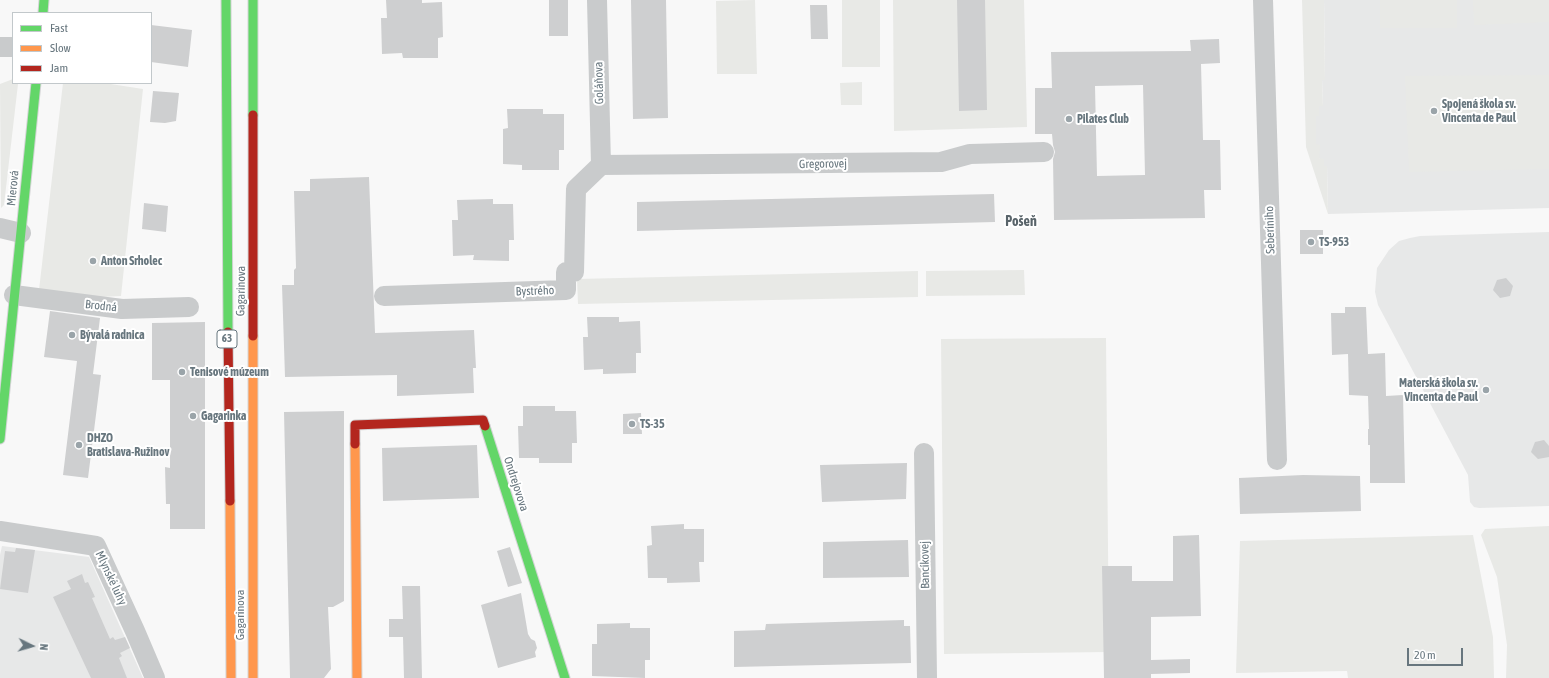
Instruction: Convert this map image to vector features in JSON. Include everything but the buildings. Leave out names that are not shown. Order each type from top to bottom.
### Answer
[{"type":"main road","points":[[43,12],[44,0]]},
{"type":"main road","name":"Gagarinova","points":[[226,0],[231,678]]},
{"type":"main road","name":"Gagarinova","points":[[253,0],[253,678]]},
{"type":"main road","name":"Mierová","points":[[0,439],[36,84]]},
{"type":"main road","name":"Ondrejovova","points":[[357,678],[355,425],[483,420],[565,678]]},
{"type":"street","name":"Goláňova","points":[[597,0],[600,165]]},
{"type":"street","name":"Seberíniho","points":[[1263,0],[1277,460]]},
{"type":"street","points":[[0,47],[12,47]]},
{"type":"street","name":"Gregorovej","points":[[600,165],[941,162],[970,154],[1044,152]]},
{"type":"street","name":"Bystrého","points":[[384,296],[566,290],[566,272],[574,272],[576,188],[600,165]]},
{"type":"street","points":[[0,228],[21,233]]},
{"type":"street","name":"Brodná","points":[[14,295],[122,309],[189,307]]},
{"type":"street","name":"Bancíkovej","points":[[924,453],[926,678]]},
{"type":"street","name":"Mlynské luhy","points":[[0,531],[96,546],[155,678]]},
{"type":"shaded area","points":[[755,0],[757,74],[717,74],[716,1]]},
{"type":"shaded area","points":[[842,0],[880,0],[880,67],[842,67]]},
{"type":"shaded area","points":[[893,0],[1024,0],[1027,127],[894,131]]},
{"type":"shaded area","points":[[1302,0],[1324,0],[1325,80],[1322,80],[1323,106],[1319,106],[1319,116],[1316,116],[1316,144],[1320,145],[1319,158],[1324,159],[1324,166],[1327,166],[1328,214],[1306,147]]},
{"type":"shaded area","name":"Spojená škola sv. Vincenta de Paul","points":[[1324,0],[1549,0],[1549,208],[1328,214],[1327,166],[1324,166],[1319,158],[1316,145],[1316,116],[1319,116],[1319,106],[1323,106],[1322,80],[1325,79]]},
{"type":"shaded area","points":[[1380,0],[1457,0],[1457,28],[1380,28]]},
{"type":"shaded area","points":[[1473,0],[1549,0],[1549,22],[1474,25]]},
{"type":"shaded area","points":[[1549,75],[1549,169],[1409,172],[1405,76]]},
{"type":"shaded area","points":[[12,79],[12,84],[18,84],[4,205],[1,208],[0,84]]},
{"type":"shaded area","points":[[862,82],[862,105],[841,105],[840,83]]},
{"type":"shaded area","points":[[63,84],[110,84],[143,89],[121,296],[100,297],[39,290]]},
{"type":"shaded area","name":"Materská škola sv. Vincenta de Paul","points":[[1549,232],[1549,506],[1474,507],[1470,502],[1468,475],[1378,305],[1375,292],[1377,268],[1389,250],[1399,241],[1410,238],[1420,236]]},
{"type":"shaded area","points":[[1024,270],[1025,295],[926,296],[926,271]]},
{"type":"shaded area","points":[[918,271],[918,297],[578,304],[577,279]]},
{"type":"shaded area","points":[[1106,338],[1109,652],[944,654],[941,339]]},
{"type":"shaded area","points":[[1549,526],[1549,678],[1506,678],[1507,645],[1497,577],[1481,535],[1485,529]]},
{"type":"shaded area","points":[[1473,535],[1493,637],[1494,678],[1348,678],[1347,671],[1236,673],[1240,541]]},
{"type":"shaded area","points":[[2,546],[89,557],[143,678],[0,678],[0,555]]},
{"type":"traffic: fast","points":[[43,12],[44,0]]},
{"type":"traffic: fast","points":[[226,0],[228,332]]},
{"type":"traffic: fast","points":[[253,0],[253,115]]},
{"type":"traffic: fast","points":[[0,439],[36,84]]},
{"type":"traffic: fast","points":[[485,426],[565,678]]},
{"type":"traffic: slow","points":[[253,336],[253,678]]},
{"type":"traffic: slow","points":[[355,444],[357,678]]},
{"type":"traffic: slow","points":[[230,501],[231,678]]},
{"type":"traffic: jam","points":[[253,115],[253,336]]},
{"type":"traffic: jam","points":[[228,332],[230,501]]},
{"type":"traffic: jam","points":[[355,444],[355,425],[483,420],[485,426]]},
{"type":"place","name":"Spojená škola sv. Vincenta de Paul","points":[[1434,111]]},
{"type":"place","name":"Pilates Club","points":[[1069,119]]},
{"type":"place","name":"TS-953","points":[[1311,242]]},
{"type":"place","name":"Anton Srholec","points":[[93,261]]},
{"type":"place","name":"Bývalá radnica","points":[[72,335]]},
{"type":"place","name":"Tenisové múzeum","points":[[182,372]]},
{"type":"place","name":"Materská škola sv. Vincenta de Paul","points":[[1486,390]]},
{"type":"place","name":"Gagarinka","points":[[193,416]]},
{"type":"place","name":"TS-35","points":[[632,424]]},
{"type":"place","name":"DHZO Bratislava-Ružinov","points":[[79,445]]},
{"type":"district","name":"Pošeň","points":[[1021,222]]}]
